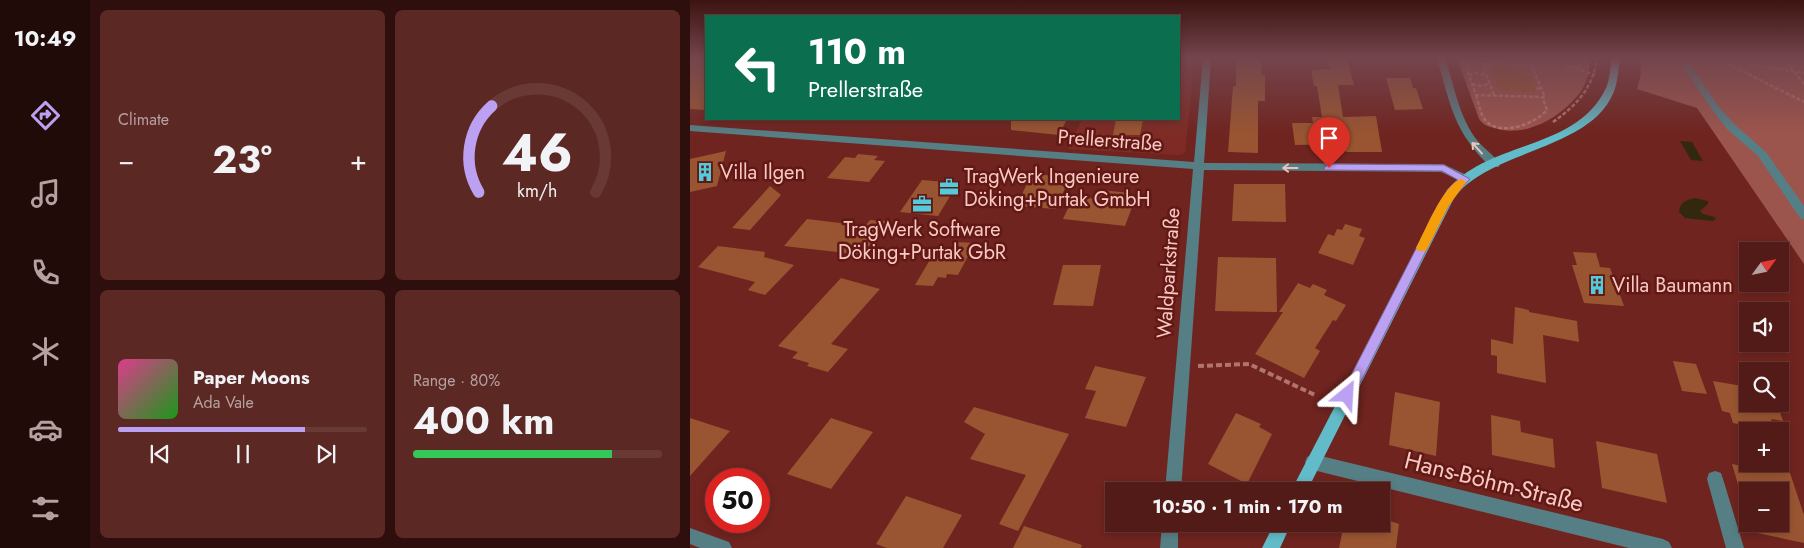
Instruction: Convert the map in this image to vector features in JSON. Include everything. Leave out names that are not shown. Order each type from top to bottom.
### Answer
[{"type":"main road","points":[[1303,482],[1443,206],[1452,192],[1465,179],[1490,166],[1587,122],[1598,110],[1609,91],[1611,84]]},
{"type":"main road","points":[[1271,548],[1279,532]]},
{"type":"street","name":"Waldparkstraße","points":[[1174,482],[1205,84]]},
{"type":"street","points":[[1448,84],[1456,114],[1470,139],[1490,166]]},
{"type":"street","points":[[1699,84],[1716,109],[1732,127],[1762,154],[1804,215]]},
{"type":"street","name":"Prellerstraße","points":[[690,128],[1214,167],[1444,168],[1465,179]]},
{"type":"street","name":"Hans-Böhm-Straße","points":[[1313,462],[1663,548]]},
{"type":"street","points":[[1715,479],[1735,548]]},
{"type":"street","points":[[1168,548],[1169,532]]},
{"type":"street","points":[[690,536],[723,548]]},
{"type":"path","points":[[1472,84],[1488,123],[1512,127],[1523,125],[1544,116],[1547,110],[1542,96]]},
{"type":"path","points":[[1472,84],[1481,86],[1490,84],[1494,95]]},
{"type":"path","points":[[1476,95],[1545,97],[1539,84]]},
{"type":"path","points":[[1549,125],[1578,104],[1590,84]]},
{"type":"path","points":[[1767,84],[1804,102]]},
{"type":"path","points":[[1536,88],[1541,89]]},
{"type":"path","points":[[1182,366],[1249,364],[1315,395]]},
{"type":"shaded area","points":[[1180,84],[1192,84],[1185,153],[1180,155],[1068,149],[1082,120],[1180,120]]},
{"type":"shaded area","points":[[1466,84],[1585,84],[1574,100],[1565,108],[1545,122],[1533,127],[1510,131],[1490,127],[1479,119]]},
{"type":"shaded area","points":[[1638,84],[1804,84],[1804,264],[1789,242],[1697,108],[1637,89]]},
{"type":"shaded area","points":[[1680,141],[1692,142],[1703,161],[1691,160]]},
{"type":"shaded area","points":[[1695,198],[1708,201],[1708,204],[1700,211],[1716,219],[1713,221],[1685,218],[1679,212],[1684,202]]},
{"type":"building","points":[[690,84],[705,84],[705,110],[690,109]]},
{"type":"building","points":[[1236,84],[1265,84],[1265,101],[1258,101],[1258,153],[1228,152],[1233,86],[1236,86]]},
{"type":"building","points":[[1314,84],[1354,84],[1338,85],[1343,117],[1376,116],[1382,152],[1346,152],[1345,144],[1295,145],[1292,123],[1313,123],[1312,117],[1322,117],[1317,86],[1314,86]]},
{"type":"building","points":[[1388,84],[1412,84],[1413,88],[1416,88],[1423,109],[1395,110]]},
{"type":"building","points":[[1497,84],[1533,84],[1537,92],[1500,91]]},
{"type":"building","points":[[1011,120],[1066,120],[1059,135],[1011,130]]},
{"type":"building","points":[[1116,120],[1143,120],[1140,135],[1113,135]]},
{"type":"building","name":"Villa Ilgen","points":[[726,151],[717,186],[690,192],[690,159]]},
{"type":"building","points":[[858,154],[878,156],[874,160],[885,161],[869,182],[827,178],[845,157],[855,158]]},
{"type":"building","points":[[1032,174],[1070,177],[1056,209],[1016,206]]},
{"type":"building","points":[[922,180],[958,183],[938,216],[900,212]]},
{"type":"building","points":[[1234,184],[1285,184],[1286,222],[1232,221]]},
{"type":"building","points":[[770,186],[781,195],[750,230],[732,228]]},
{"type":"building","points":[[1101,190],[1130,193],[1127,201],[1134,202],[1125,226],[1063,219],[1073,197],[1098,199]]},
{"type":"building","points":[[807,219],[865,226],[870,220],[886,221],[863,255],[784,246]]},
{"type":"building","points":[[1345,224],[1362,229],[1359,236],[1365,238],[1353,265],[1318,253],[1328,234],[1334,236],[1337,229],[1342,230]]},
{"type":"building","points":[[957,242],[975,243],[958,275],[947,274],[946,278],[938,277],[933,286],[915,285],[931,258],[947,259]]},
{"type":"building","points":[[718,246],[765,252],[764,257],[794,265],[765,295],[748,290],[755,282],[698,267]]},
{"type":"building","name":"Villa Baumann","points":[[1573,252],[1596,253],[1600,267],[1610,268],[1624,306],[1584,303],[1572,265],[1577,265]]},
{"type":"building","points":[[1218,257],[1276,258],[1277,312],[1215,311]]},
{"type":"building","points":[[1063,265],[1101,265],[1093,306],[1053,305]]},
{"type":"building","points":[[841,278],[880,289],[831,344],[848,349],[828,372],[807,366],[809,363],[792,358],[798,352],[778,346]]},
{"type":"building","points":[[1298,283],[1310,288],[1313,284],[1327,290],[1324,295],[1346,305],[1336,321],[1333,320],[1315,348],[1320,351],[1304,378],[1255,354],[1283,312],[1279,312]]},
{"type":"building","points":[[1515,307],[1529,310],[1529,312],[1577,321],[1579,342],[1543,335],[1546,383],[1497,373],[1497,356],[1491,355],[1491,339],[1513,344]]},
{"type":"building","points":[[1673,361],[1696,364],[1707,394],[1682,391]]},
{"type":"building","points":[[1095,366],[1146,377],[1126,427],[1085,418],[1096,391],[1085,389]]},
{"type":"building","points":[[1713,381],[1739,385],[1739,412],[1780,412],[1783,421],[1771,419],[1772,422],[1739,422],[1739,424],[1733,423],[1730,413],[1722,411]]},
{"type":"building","points":[[1395,392],[1440,402],[1436,456],[1389,445]]},
{"type":"building","points":[[974,407],[1069,434],[1018,531],[999,524],[1026,475],[970,459],[985,434],[964,422]]},
{"type":"building","points":[[1236,413],[1261,424],[1259,427],[1272,434],[1248,482],[1243,482],[1208,464]]},
{"type":"building","points":[[1491,415],[1520,421],[1521,432],[1553,439],[1555,468],[1492,455]]},
{"type":"building","points":[[690,418],[730,431],[690,476]]},
{"type":"building","points":[[831,418],[873,432],[831,489],[787,474]]},
{"type":"building","points":[[1596,441],[1657,454],[1667,503],[1602,488]]},
{"type":"building","points":[[1732,464],[1739,465],[1739,472],[1789,472],[1789,470],[1804,515],[1804,543],[1753,532],[1789,532],[1789,482],[1739,482],[1739,488]]},
{"type":"building","points":[[906,496],[962,515],[943,548],[887,548],[876,544]]},
{"type":"building","points":[[1390,521],[1399,524],[1396,548],[1339,548],[1342,532],[1390,532]]},
{"type":"building","points":[[1024,526],[1082,545],[1081,548],[1013,548]]},
{"type":"slow traffic","points":[[1422,248],[1443,206],[1461,182]]},
{"type":"place","name":"Villa Ilgen","points":[[705,172]]},
{"type":"place","name":"TragWerk Ingenieure Döking+Purtak GmbH","points":[[949,187]]},
{"type":"place","name":"TragWerk Software Döking+Purtak GbR","points":[[922,204]]},
{"type":"place","name":"Villa Baumann","points":[[1597,285]]},
{"type":"route","points":[[1329,168],[1444,168],[1465,179],[1452,192],[1443,206],[1347,395]]}]
